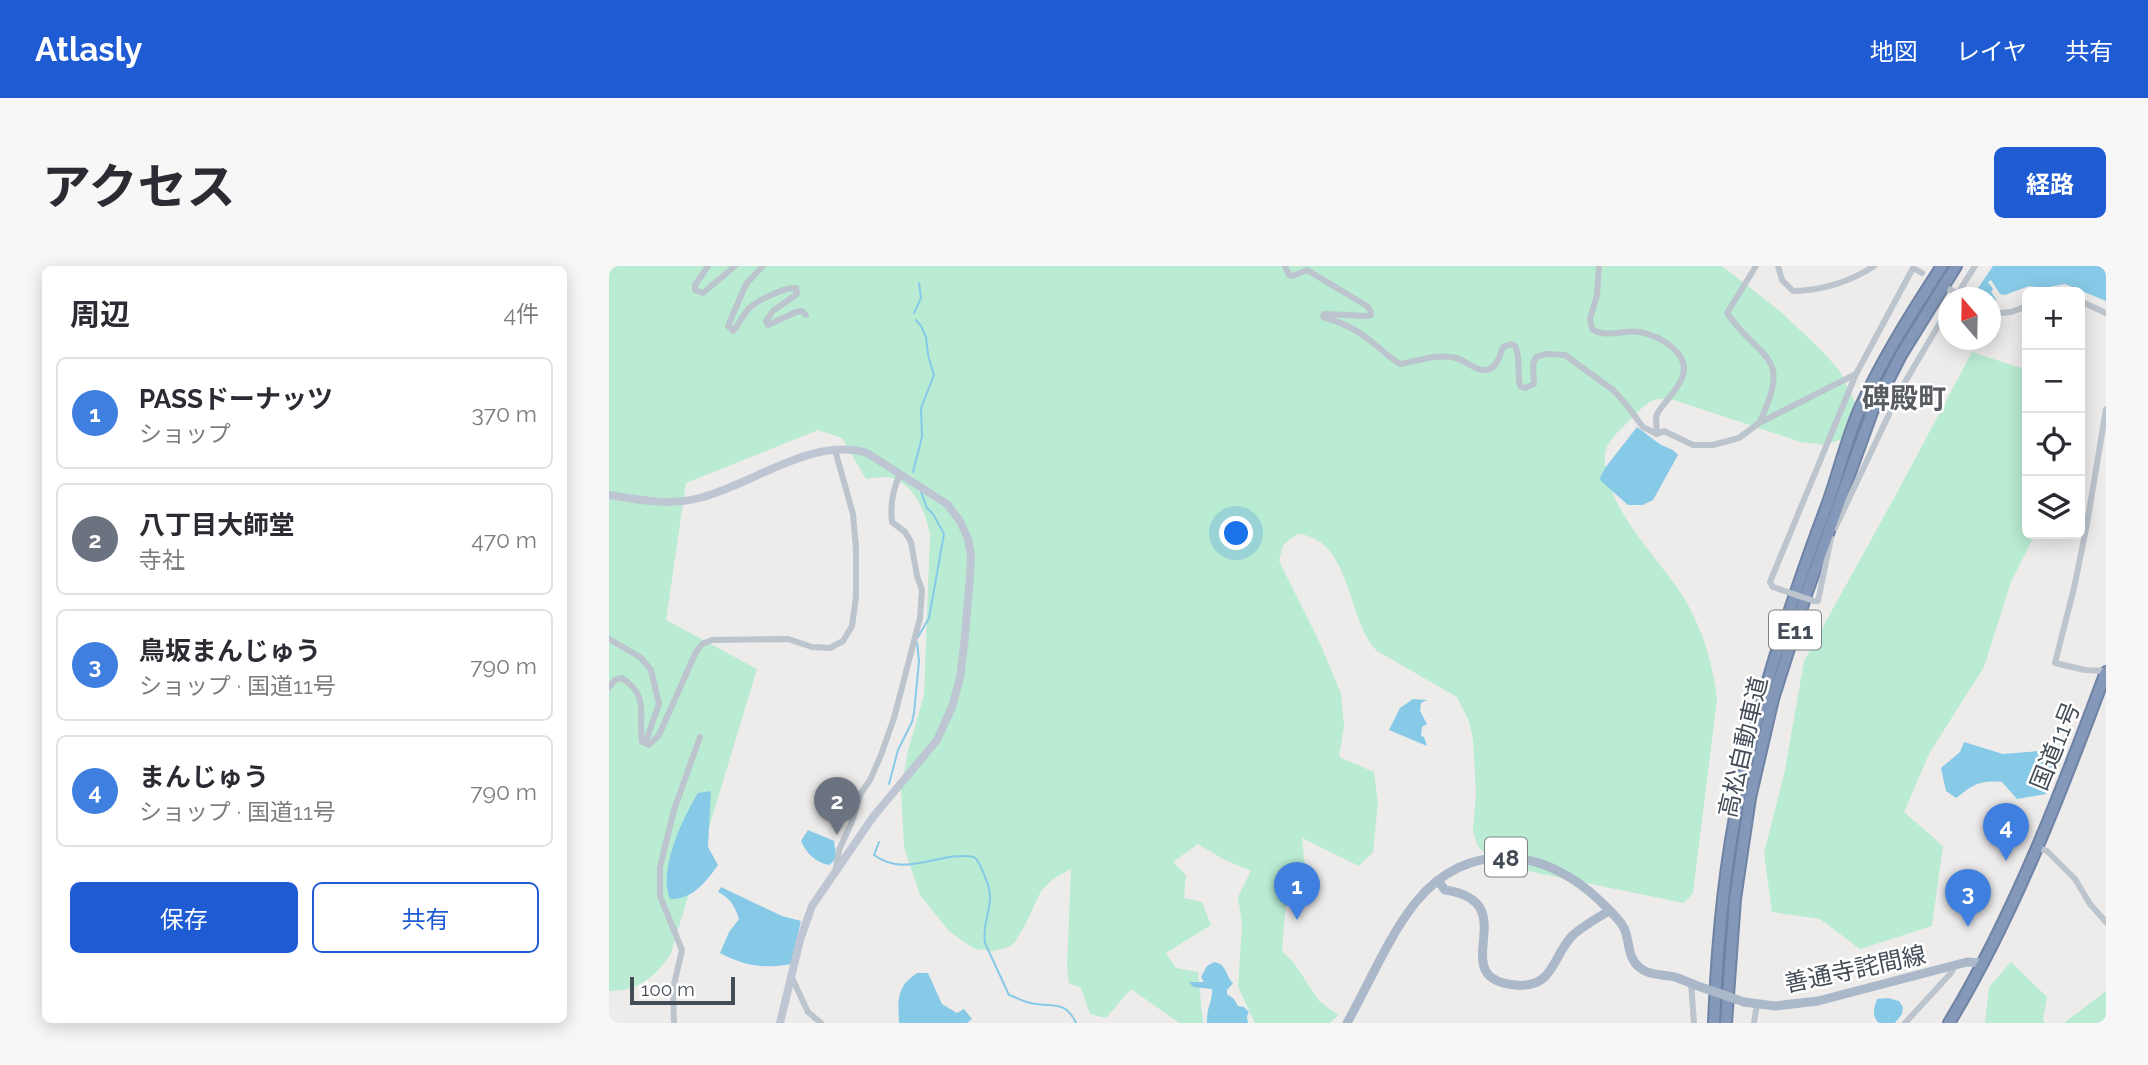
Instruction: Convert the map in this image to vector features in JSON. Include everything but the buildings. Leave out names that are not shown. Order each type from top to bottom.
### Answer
[{"type":"highway","name":"高松自動車道","points":[[1714,1023],[1723,894],[1739,792],[1763,697],[1797,585],[1860,410],[1891,349],[1942,266]]},
{"type":"highway","name":"高松自動車道","points":[[1726,1023],[1735,899],[1750,798],[1773,699],[1808,589],[1872,412],[1901,355],[1956,266]]},
{"type":"highway","name":"国道11号","points":[[1949,1023],[1995,940],[2077,749],[2106,672]]},
{"type":"main road","name":"善通寺詫間線","points":[[1346,1023],[1416,902],[1439,881],[1462,866],[1475,860],[1502,857],[1534,861],[1568,876],[1598,900],[1624,928],[1630,954],[1640,968],[1651,974],[1675,977],[1744,1002],[1775,1006],[1818,1002],[1967,962],[1982,963]]},
{"type":"main road","name":"48","points":[[1439,881],[1445,890],[1464,892],[1479,903],[1485,917],[1482,957],[1486,971],[1494,979],[1515,985],[1540,981],[1552,971],[1562,949],[1572,936],[1609,911]]},
{"type":"street","points":[[708,266],[695,285],[695,290],[703,293],[735,266]]},
{"type":"street","points":[[763,266],[746,285],[728,326],[733,331],[747,310],[788,287],[796,288],[797,294],[773,311],[766,321],[768,325],[796,312],[802,311],[806,315]]},
{"type":"street","points":[[1285,266],[1289,275],[1307,270],[1367,306],[1371,315],[1324,314],[1323,317],[1365,336],[1400,364],[1440,357],[1455,358],[1479,369],[1488,370],[1498,360],[1503,347],[1511,344],[1518,350],[1520,386],[1525,388],[1534,384],[1533,365],[1536,357],[1546,354],[1565,355],[1613,390],[1643,427],[1657,434],[1664,431],[1693,445],[1713,445],[1739,438],[1759,423],[1856,374]]},
{"type":"street","points":[[1599,266],[1597,295],[1590,319],[1592,329],[1606,334],[1642,332],[1668,345],[1684,362],[1681,382],[1655,418],[1657,434]]},
{"type":"street","points":[[1756,266],[1727,313],[1742,333],[1765,354],[1774,371],[1770,400],[1759,423]]},
{"type":"street","points":[[1778,266],[1782,280],[1793,291],[1801,291],[1829,286],[1862,274],[1874,266]]},
{"type":"street","points":[[1962,287],[1975,266]]},
{"type":"street","points":[[1922,272],[1914,267],[1856,374],[1770,582],[1773,587],[1818,601],[1832,537],[1845,505],[1901,389],[1938,326]]},
{"type":"street","points":[[2085,303],[2106,313]]},
{"type":"street","points":[[2001,313],[2022,308]]},
{"type":"street","points":[[2106,410],[2081,550],[2055,663],[2106,672]]},
{"type":"street","points":[[609,495],[668,503],[699,499],[777,467],[835,450],[854,449],[867,453],[947,504],[960,521],[968,539],[971,555],[960,678],[952,707],[937,740],[873,817],[812,906],[780,1023]]},
{"type":"street","points":[[609,687],[615,680],[622,678],[634,686],[642,710],[642,742],[649,745],[659,735],[702,644],[712,640],[788,639],[830,648],[843,642],[852,626],[856,597],[856,548],[853,514],[835,450]]},
{"type":"street","points":[[836,869],[839,850],[851,824],[860,793],[870,780],[894,718],[920,618],[922,590],[916,576],[911,542],[905,531],[891,522],[895,485],[900,474]]},
{"type":"street","points":[[609,639],[640,657],[652,670],[659,704],[645,743]]},
{"type":"street","points":[[674,1023],[673,989],[682,950],[660,896],[660,867],[674,810],[700,737]]},
{"type":"street","points":[[2036,847],[2047,851],[2075,879],[2090,904],[2106,922]]},
{"type":"street","points":[[2096,909],[2106,913]]},
{"type":"street","points":[[1905,1023],[1954,967]]},
{"type":"street","points":[[791,976],[803,1004],[821,1023]]},
{"type":"street","points":[[1693,984],[1694,1023]]},
{"type":"street","points":[[1754,1023],[1757,1004]]},
{"type":"green space","points":[[609,266],[1722,266],[1781,312],[1822,351],[1839,370],[1859,410],[1848,437],[1825,445],[1801,442],[1674,400],[1661,399],[1651,401],[1643,407],[1608,444],[1605,455],[1613,493],[1622,512],[1690,609],[1706,646],[1715,686],[1717,699],[1693,893],[1684,903],[1499,865],[1487,856],[1477,845],[1473,830],[1476,793],[1473,740],[1469,721],[1457,697],[1377,651],[1367,637],[1346,582],[1328,549],[1315,539],[1297,534],[1283,545],[1279,561],[1319,641],[1341,693],[1344,726],[1339,757],[1374,772],[1378,802],[1373,852],[1359,866],[1302,838],[1305,868],[1286,903],[1282,951],[1294,963],[1319,1001],[1338,1015],[1330,1023],[1255,1023],[1238,987],[1242,924],[1238,897],[1251,871],[1198,844],[1173,862],[1186,875],[1184,898],[1202,902],[1211,925],[1166,953],[1176,968],[1198,972],[1203,1023],[1179,1023],[1131,989],[1106,1018],[1090,1014],[1081,988],[1069,983],[1067,966],[1071,869],[1053,879],[1041,891],[1025,925],[1009,947],[994,951],[975,949],[949,931],[920,895],[904,847],[901,789],[908,751],[924,695],[930,535],[919,502],[909,488],[895,479],[866,479],[842,438],[818,430],[686,483],[666,620],[757,669],[671,953],[645,981],[629,988],[609,991]]},
{"type":"green space","points":[[1972,352],[2022,368],[2022,539],[2032,539],[2011,582],[1984,667],[1930,752],[1904,812],[1943,846],[1932,926],[1860,949],[1820,919],[1772,912],[1764,853],[1785,770],[1804,661]]},
{"type":"green space","points":[[2011,962],[2047,997],[2043,1020],[2045,1023],[1985,1023],[1989,987]]},
{"type":"green space","points":[[2106,991],[2106,1023],[2064,1023]]},
{"type":"water","points":[[1993,266],[2106,266],[2106,301],[2085,292],[2085,287],[2065,284],[2022,287],[2005,295],[2001,294],[2001,287],[1996,287],[1991,280],[1988,282],[1992,287],[1979,287]]},
{"type":"water","points":[[1637,427],[1678,455],[1653,500],[1643,505],[1628,505],[1600,478]]},
{"type":"water","points":[[1413,699],[1427,700],[1421,703],[1420,711],[1427,724],[1422,727],[1421,736],[1427,746],[1389,730],[1400,708]]},
{"type":"water","points":[[1964,742],[2003,754],[2064,749],[2046,794],[2017,799],[2002,782],[1983,782],[1956,798],[1946,791],[1941,768],[1960,752]]},
{"type":"water","points":[[711,791],[708,847],[718,865],[692,893],[678,899],[670,899],[667,874],[673,845],[698,793]]},
{"type":"water","points":[[808,830],[834,841],[835,857],[829,865],[816,860],[803,846],[801,841]]},
{"type":"water","points":[[721,887],[782,916],[801,921],[791,964],[755,965],[720,953],[729,932],[739,919],[731,903],[718,892]]},
{"type":"water","points":[[1214,962],[1224,967],[1233,983],[1227,994],[1238,1006],[1249,1012],[1248,1023],[1207,1023],[1212,989],[1193,987],[1189,982],[1204,982],[1201,977],[1207,966]]},
{"type":"water","points":[[917,973],[928,973],[942,1004],[957,1013],[964,1009],[972,1019],[967,1023],[899,1023],[898,1007],[902,989]]},
{"type":"water","points":[[1877,999],[1899,1001],[1903,1007],[1902,1014],[1895,1023],[1879,1023],[1874,1014]]},
{"type":"waterway","points":[[914,313],[921,298],[919,283]]},
{"type":"waterway","points":[[913,472],[922,437],[921,408],[934,375],[926,337],[916,320]]},
{"type":"waterway","points":[[918,637],[929,618],[944,534],[927,508],[921,492]]},
{"type":"waterway","points":[[889,784],[898,750],[914,713],[919,661],[917,643]]},
{"type":"waterway","points":[[879,842],[874,855],[886,862],[898,864],[949,857],[974,857],[982,868],[989,887],[990,903],[985,926],[985,943],[1009,995],[1028,1002],[1062,1007],[1072,1015],[1076,1023]]},
{"type":"place","name":"八丁目大師堂","points":[[837,835]]},
{"type":"place","name":"まんじゅう","points":[[2006,861]]},
{"type":"place","name":"PASSドーナッツ","points":[[1297,920]]},
{"type":"place","name":"鳥坂まんじゅう","points":[[1968,927]]},
{"type":"district","name":"碑殿町","points":[[1904,398]]}]
